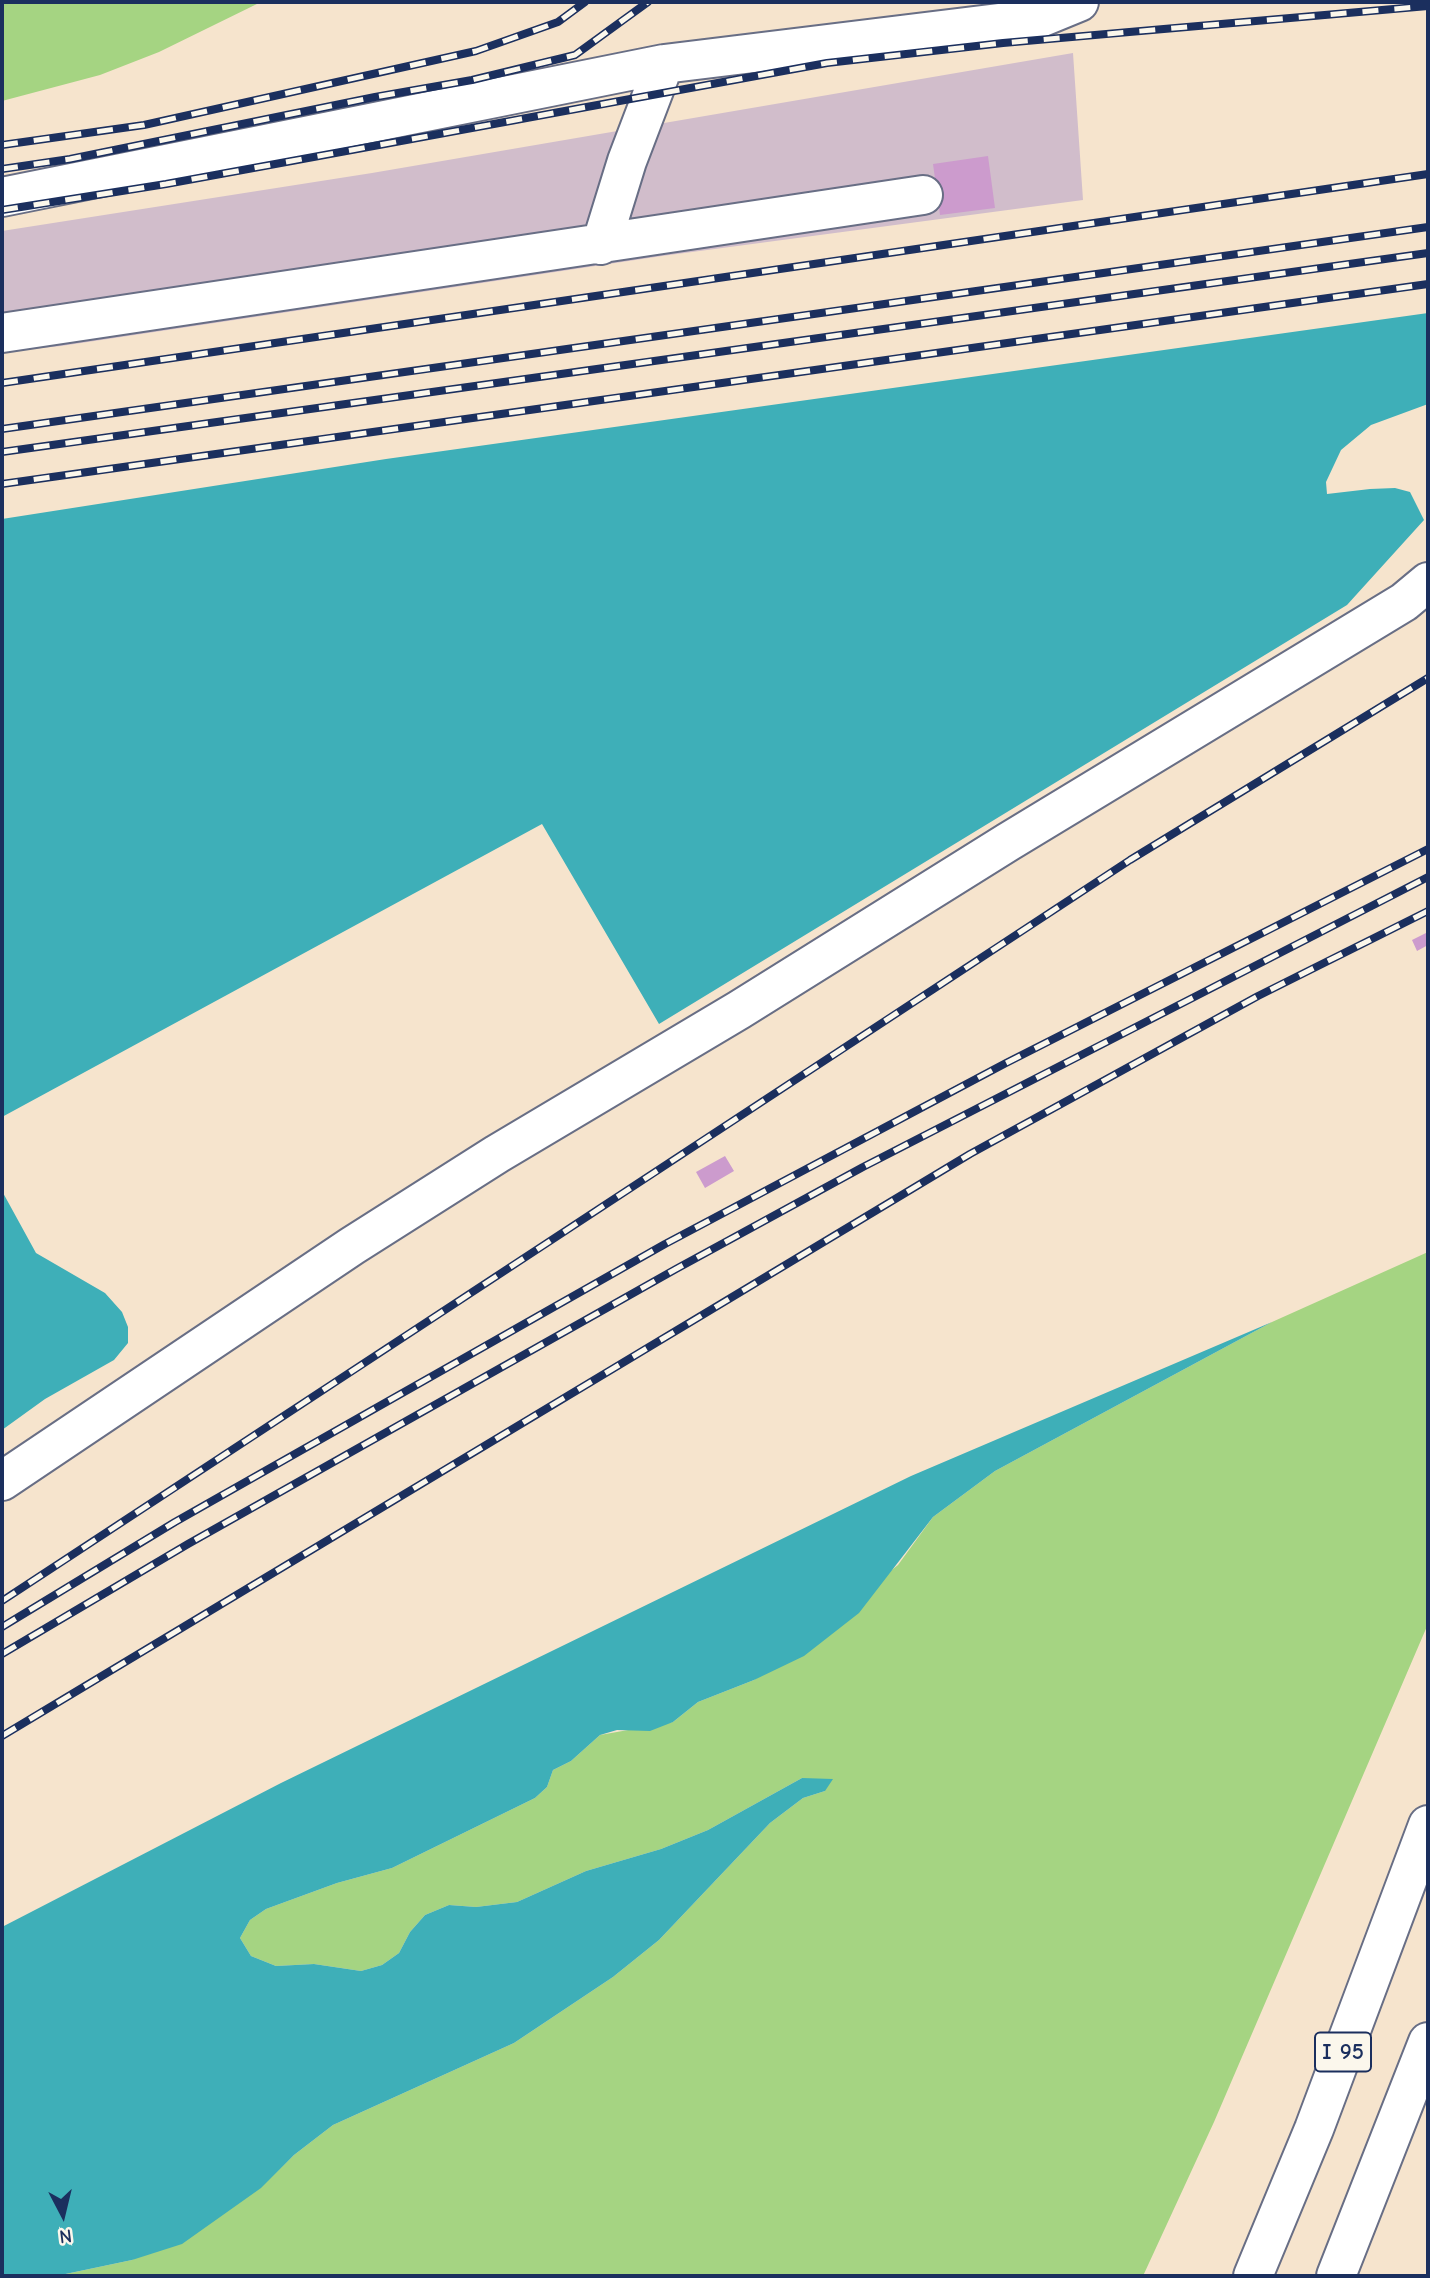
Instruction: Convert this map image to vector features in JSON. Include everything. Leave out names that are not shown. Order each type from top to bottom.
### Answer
[{"type":"main road","points":[[2,197],[664,64],[1040,18],[1079,2]]},
{"type":"main road","points":[[601,245],[627,160],[664,64]]},
{"type":"main road","points":[[2,333],[923,195]]},
{"type":"main road","points":[[2,1481],[352,1246],[486,1161],[589,1097],[739,1010],[1008,842],[1404,601],[1428,582]]},
{"type":"main road","name":"I 95","points":[[1253,2276],[1329,2090],[1428,1825]]},
{"type":"main road","points":[[1336,2276],[1428,2042]]},
{"type":"shaded area","points":[[1073,53],[1083,200],[662,256],[61,346],[2,352],[2,231],[372,173]]},
{"type":"green space","points":[[2,2],[261,2],[159,52],[100,75],[2,101]]},
{"type":"green space","points":[[1428,1252],[1428,1624],[1214,2122],[1143,2276],[56,2276],[132,2260],[260,2188],[294,2155],[333,2125],[514,2043],[613,1977],[659,1940],[770,1823],[803,1798],[825,1791],[802,1778],[708,1830],[661,1849],[586,1871],[517,1902],[476,1907],[449,1905],[425,1915],[410,1932],[399,1953],[382,1965],[361,1971],[314,1964],[276,1966],[251,1956],[240,1938],[250,1920],[266,1909],[337,1883],[392,1868],[535,1798],[547,1787],[553,1770],[571,1761],[600,1735],[673,1722],[698,1702],[754,1680],[898,1565],[933,1517],[995,1471],[1272,1322]]},
{"type":"water","points":[[1428,313],[1428,404],[1371,425],[1341,450],[1326,482],[1327,494],[1395,488],[1410,492],[1424,520],[1347,605],[659,1024],[542,824],[2,1117],[2,519],[386,459]]},
{"type":"water","points":[[2,1191],[36,1253],[105,1293],[122,1312],[128,1327],[128,1343],[114,1360],[45,1399],[2,1430]]},
{"type":"water","points":[[1272,1322],[995,1471],[933,1517],[859,1613],[804,1656],[754,1680],[698,1702],[673,1722],[650,1731],[617,1730],[600,1735],[571,1761],[553,1770],[547,1787],[535,1798],[392,1868],[337,1883],[266,1909],[250,1920],[240,1938],[251,1956],[276,1966],[314,1964],[361,1971],[382,1965],[399,1953],[410,1932],[425,1915],[449,1905],[476,1907],[517,1902],[586,1871],[661,1849],[708,1830],[802,1778],[833,1779],[825,1791],[803,1798],[770,1823],[659,1940],[613,1977],[514,2043],[333,2125],[294,2155],[261,2188],[182,2244],[132,2260],[56,2276],[2,2276],[2,1927],[281,1783],[911,1476]]},
{"type":"building","points":[[988,156],[995,208],[940,215],[933,164]]},
{"type":"building","points":[[1428,932],[1428,945],[1417,951],[1412,940]]},
{"type":"building","points":[[725,1156],[734,1171],[705,1188],[696,1172]]},
{"type":"railway","points":[[2,145],[144,125],[476,51],[558,22],[585,2]]},
{"type":"railway","points":[[2,169],[70,159],[472,80],[575,55],[648,2]]},
{"type":"railway","points":[[2,210],[166,184],[827,63],[1003,43],[1428,6]]},
{"type":"railway","points":[[2,383],[1428,174]]},
{"type":"railway","points":[[2,429],[1428,227]]},
{"type":"railway","points":[[2,452],[1428,253]]},
{"type":"railway","points":[[2,484],[1428,284]]},
{"type":"railway","points":[[2,1601],[1130,860],[1428,678]]},
{"type":"railway","points":[[2,1627],[175,1522],[665,1244],[1006,1063],[1428,849]]},
{"type":"railway","points":[[2,1654],[188,1544],[676,1269],[863,1167],[1428,877]]},
{"type":"railway","points":[[2,1736],[970,1154],[1258,996],[1428,911]]}]
